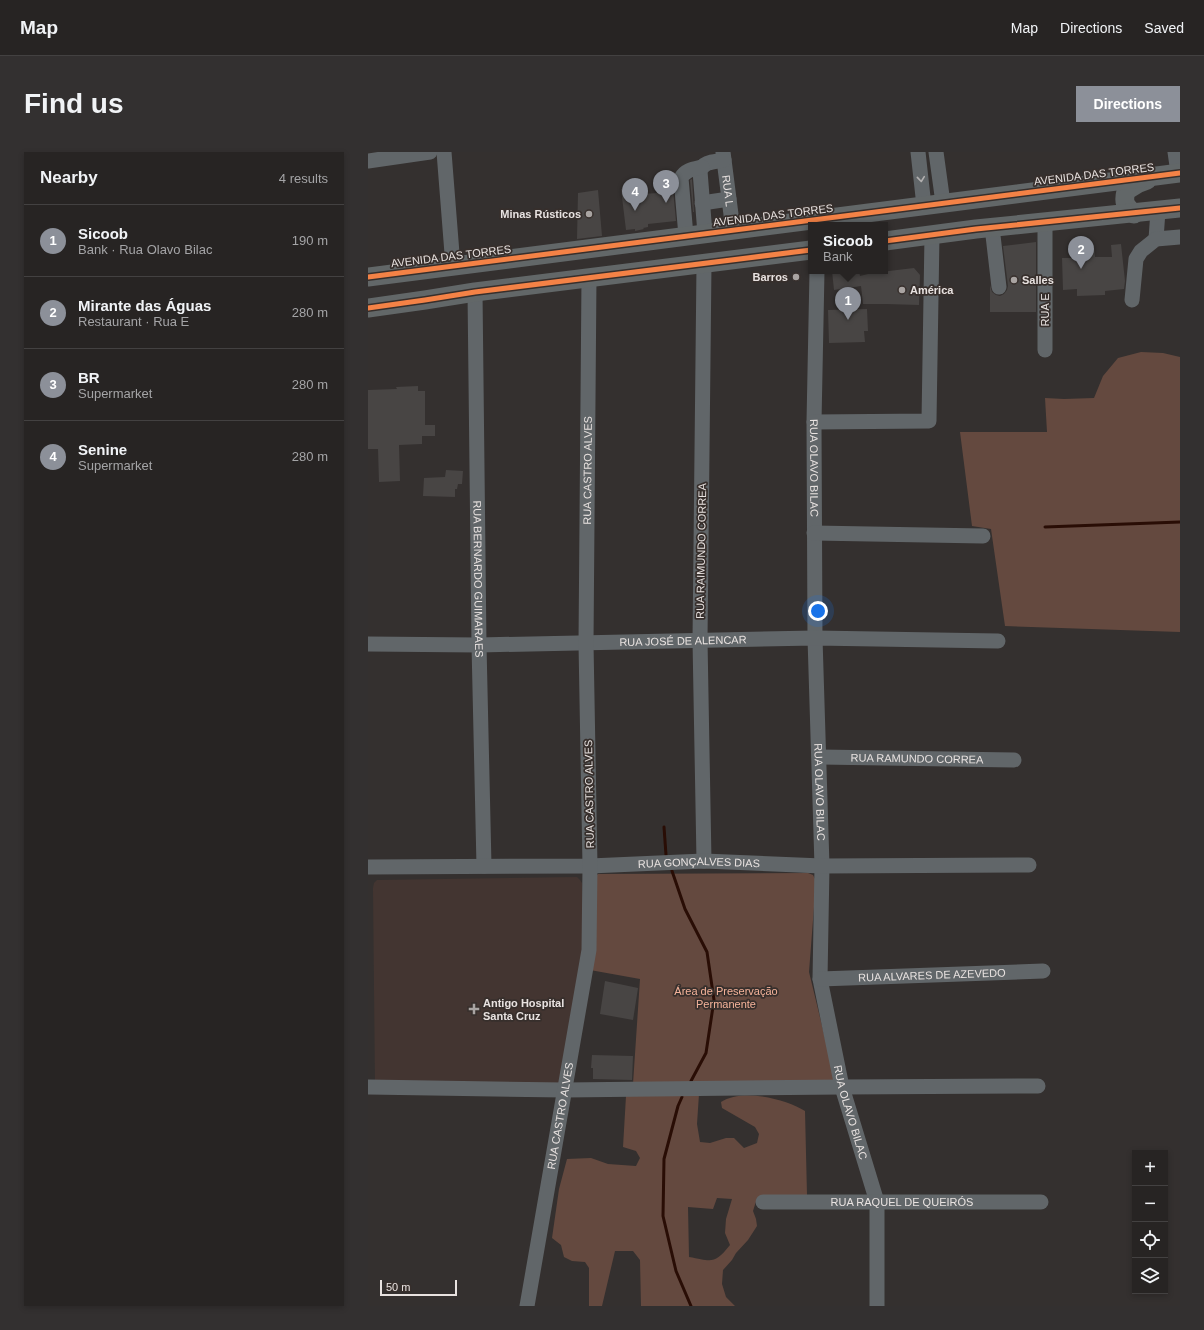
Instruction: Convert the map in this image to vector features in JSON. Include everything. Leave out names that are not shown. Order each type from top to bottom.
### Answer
[{"type":"main road","name":"AVENIDA DAS TORRES","points":[[368,277],[1174,174]]},
{"type":"main road","points":[[1134,214],[1127,207],[1124,200],[1126,191],[1139,182],[1174,174]]},
{"type":"main road","points":[[984,228],[994,221],[997,216],[998,209],[988,198]]},
{"type":"main road","points":[[888,241],[984,228],[1134,214],[1180,208]]},
{"type":"main road","points":[[368,308],[589,277],[808,250]]},
{"type":"street","points":[[368,161],[430,152]]},
{"type":"street","points":[[444,152],[453,266]]},
{"type":"street","points":[[918,152],[924,206]]},
{"type":"street","points":[[936,152],[943,204]]},
{"type":"street","points":[[1174,174],[1175,152]]},
{"type":"street","points":[[705,234],[700,171],[706,163],[723,156]]},
{"type":"street","name":"RUA L","points":[[723,156],[733,230]]},
{"type":"street","points":[[686,236],[681,178],[687,171],[702,167]]},
{"type":"street","points":[[702,203],[729,199]]},
{"type":"street","points":[[1156,239],[1158,211]]},
{"type":"street","name":"RUA E","points":[[1045,222],[1045,350]]},
{"type":"street","points":[[984,228],[1000,287]]},
{"type":"street","points":[[814,422],[929,421],[932,235]]},
{"type":"street","points":[[1132,300],[1136,259],[1141,251],[1156,239],[1180,237]]},
{"type":"street","name":"RUA RAIMUNDO CORREA","points":[[704,264],[700,640],[704,861]]},
{"type":"street","name":"RUA OLAVO BILAC","points":[[817,274],[814,422],[814,533],[815,638],[820,757],[822,866],[820,979],[842,1087],[877,1202],[877,1306]]},
{"type":"street","name":"RUA CASTRO ALVES","points":[[527,1306],[589,950],[590,866],[586,643],[589,277]]},
{"type":"street","name":"RUA BERNARDO GUIMARAES","points":[[475,292],[479,645],[484,866]]},
{"type":"street","points":[[814,533],[983,536]]},
{"type":"street","name":"RUA JOSÉ DE ALENCAR","points":[[368,644],[479,645],[815,638],[998,641]]},
{"type":"street","name":"RUA RAMUNDO CORREA","points":[[820,757],[1014,760]]},
{"type":"street","name":"RUA GONÇALVES DIAS","points":[[368,867],[590,866],[704,861],[822,866],[1029,865]]},
{"type":"street","name":"RUA ALVARES DE AZEVEDO","points":[[820,979],[1043,971]]},
{"type":"street","points":[[368,1087],[565,1090],[1038,1086]]},
{"type":"street","name":"RUA RAQUEL DE QUEIRÓS","points":[[763,1202],[1041,1202]]},
{"type":"shaded area","name":"Antigo Hospital Santa Cruz","points":[[577,877],[582,883],[584,950],[560,1085],[375,1084],[374,883],[377,880]]},
{"type":"green space","points":[[1141,352],[1163,353],[1180,357],[1180,632],[1005,626],[991,529],[972,526],[960,432],[1047,432],[1045,398],[1094,398],[1103,376],[1118,358]]},
{"type":"green space","name":"Área de Preservação Permanente","points":[[808,873],[813,875],[816,881],[809,972],[834,1075],[834,1081],[633,1084],[640,979],[590,970],[595,877],[598,874]]},
{"type":"green space","points":[[699,1094],[697,1124],[700,1142],[710,1143],[726,1138],[734,1138],[744,1148],[757,1143],[759,1134],[755,1127],[722,1108],[721,1102],[740,1096],[764,1097],[776,1099],[805,1111],[807,1195],[757,1198],[753,1211],[757,1226],[748,1240],[723,1270],[722,1284],[726,1297],[735,1306],[641,1306],[640,1260],[633,1251],[615,1251],[602,1306],[589,1306],[589,1268],[585,1262],[572,1261],[564,1257],[561,1245],[552,1238],[559,1189],[567,1159],[591,1158],[608,1164],[636,1166],[640,1158],[636,1151],[623,1147],[626,1096]],"holes":[[[717,1198],[732,1199],[726,1219],[725,1233],[730,1245],[716,1259],[703,1260],[689,1257],[688,1207],[713,1209]]]},
{"type":"building","points":[[667,177],[668,179],[672,179],[676,221],[648,224],[648,227],[635,231],[635,229],[626,230],[621,189],[640,186],[641,194],[658,193],[657,178]]},
{"type":"building","points":[[692,179],[694,212],[690,180]]},
{"type":"building","name":"Minas Rústicos","points":[[598,190],[602,236],[577,239],[578,193]]},
{"type":"building","name":"Salles","points":[[1036,242],[1036,312],[990,312],[990,285],[992,292],[1000,296],[1004,294],[1008,286],[1003,246]]},
{"type":"building","points":[[1121,244],[1125,281],[1124,289],[1105,291],[1105,295],[1077,296],[1077,289],[1063,290],[1062,258],[1084,258],[1084,246],[1094,245],[1095,257],[1112,257],[1111,245]]},
{"type":"building","points":[[914,268],[920,275],[919,305],[863,304],[861,286],[834,290],[832,274],[860,274],[860,276],[868,274],[888,274],[888,271]]},
{"type":"building","points":[[867,309],[868,331],[864,331],[865,342],[829,343],[828,310]]},
{"type":"building","points":[[418,386],[418,391],[425,391],[425,425],[435,425],[435,436],[422,436],[422,444],[399,445],[400,481],[379,482],[378,449],[368,449],[368,390],[397,389],[396,387]]},
{"type":"building","points":[[446,470],[463,471],[462,484],[458,484],[457,489],[455,489],[455,497],[423,496],[424,478],[445,477]]},
{"type":"building","points":[[605,981],[638,988],[633,1020],[600,1014]]},
{"type":"building","points":[[592,1055],[633,1056],[632,1080],[593,1079],[593,1068],[591,1068]]},
{"type":"waterway","points":[[1045,527],[1180,522]]},
{"type":"waterway","points":[[664,827],[666,855]]},
{"type":"waterway","points":[[672,871],[685,909],[707,952],[714,1000],[706,1053],[691,1081]]},
{"type":"waterway","points":[[682,1097],[678,1106],[664,1159],[663,1216],[676,1271],[691,1306]]},
{"type":"cycle path","points":[[368,277],[1180,173]]},
{"type":"cycle path","points":[[888,241],[976,229],[1180,208]]},
{"type":"cycle path","points":[[368,308],[475,292],[808,250]]},
{"type":"place","name":"BR","points":[[666,203]]},
{"type":"place","name":"Senine","points":[[635,211]]},
{"type":"place","name":"Minas Rústicos","points":[[589,214]]},
{"type":"place","name":"Mirante das Águas","points":[[1081,269]]},
{"type":"place","name":"Barros","points":[[796,277]]},
{"type":"place","name":"Salles","points":[[1014,280]]},
{"type":"place","name":"América","points":[[902,290]]},
{"type":"place","name":"Sicoob","points":[[848,320]]},
{"type":"place","name":"Antigo Hospital Santa Cruz","points":[[474,1009]]}]
